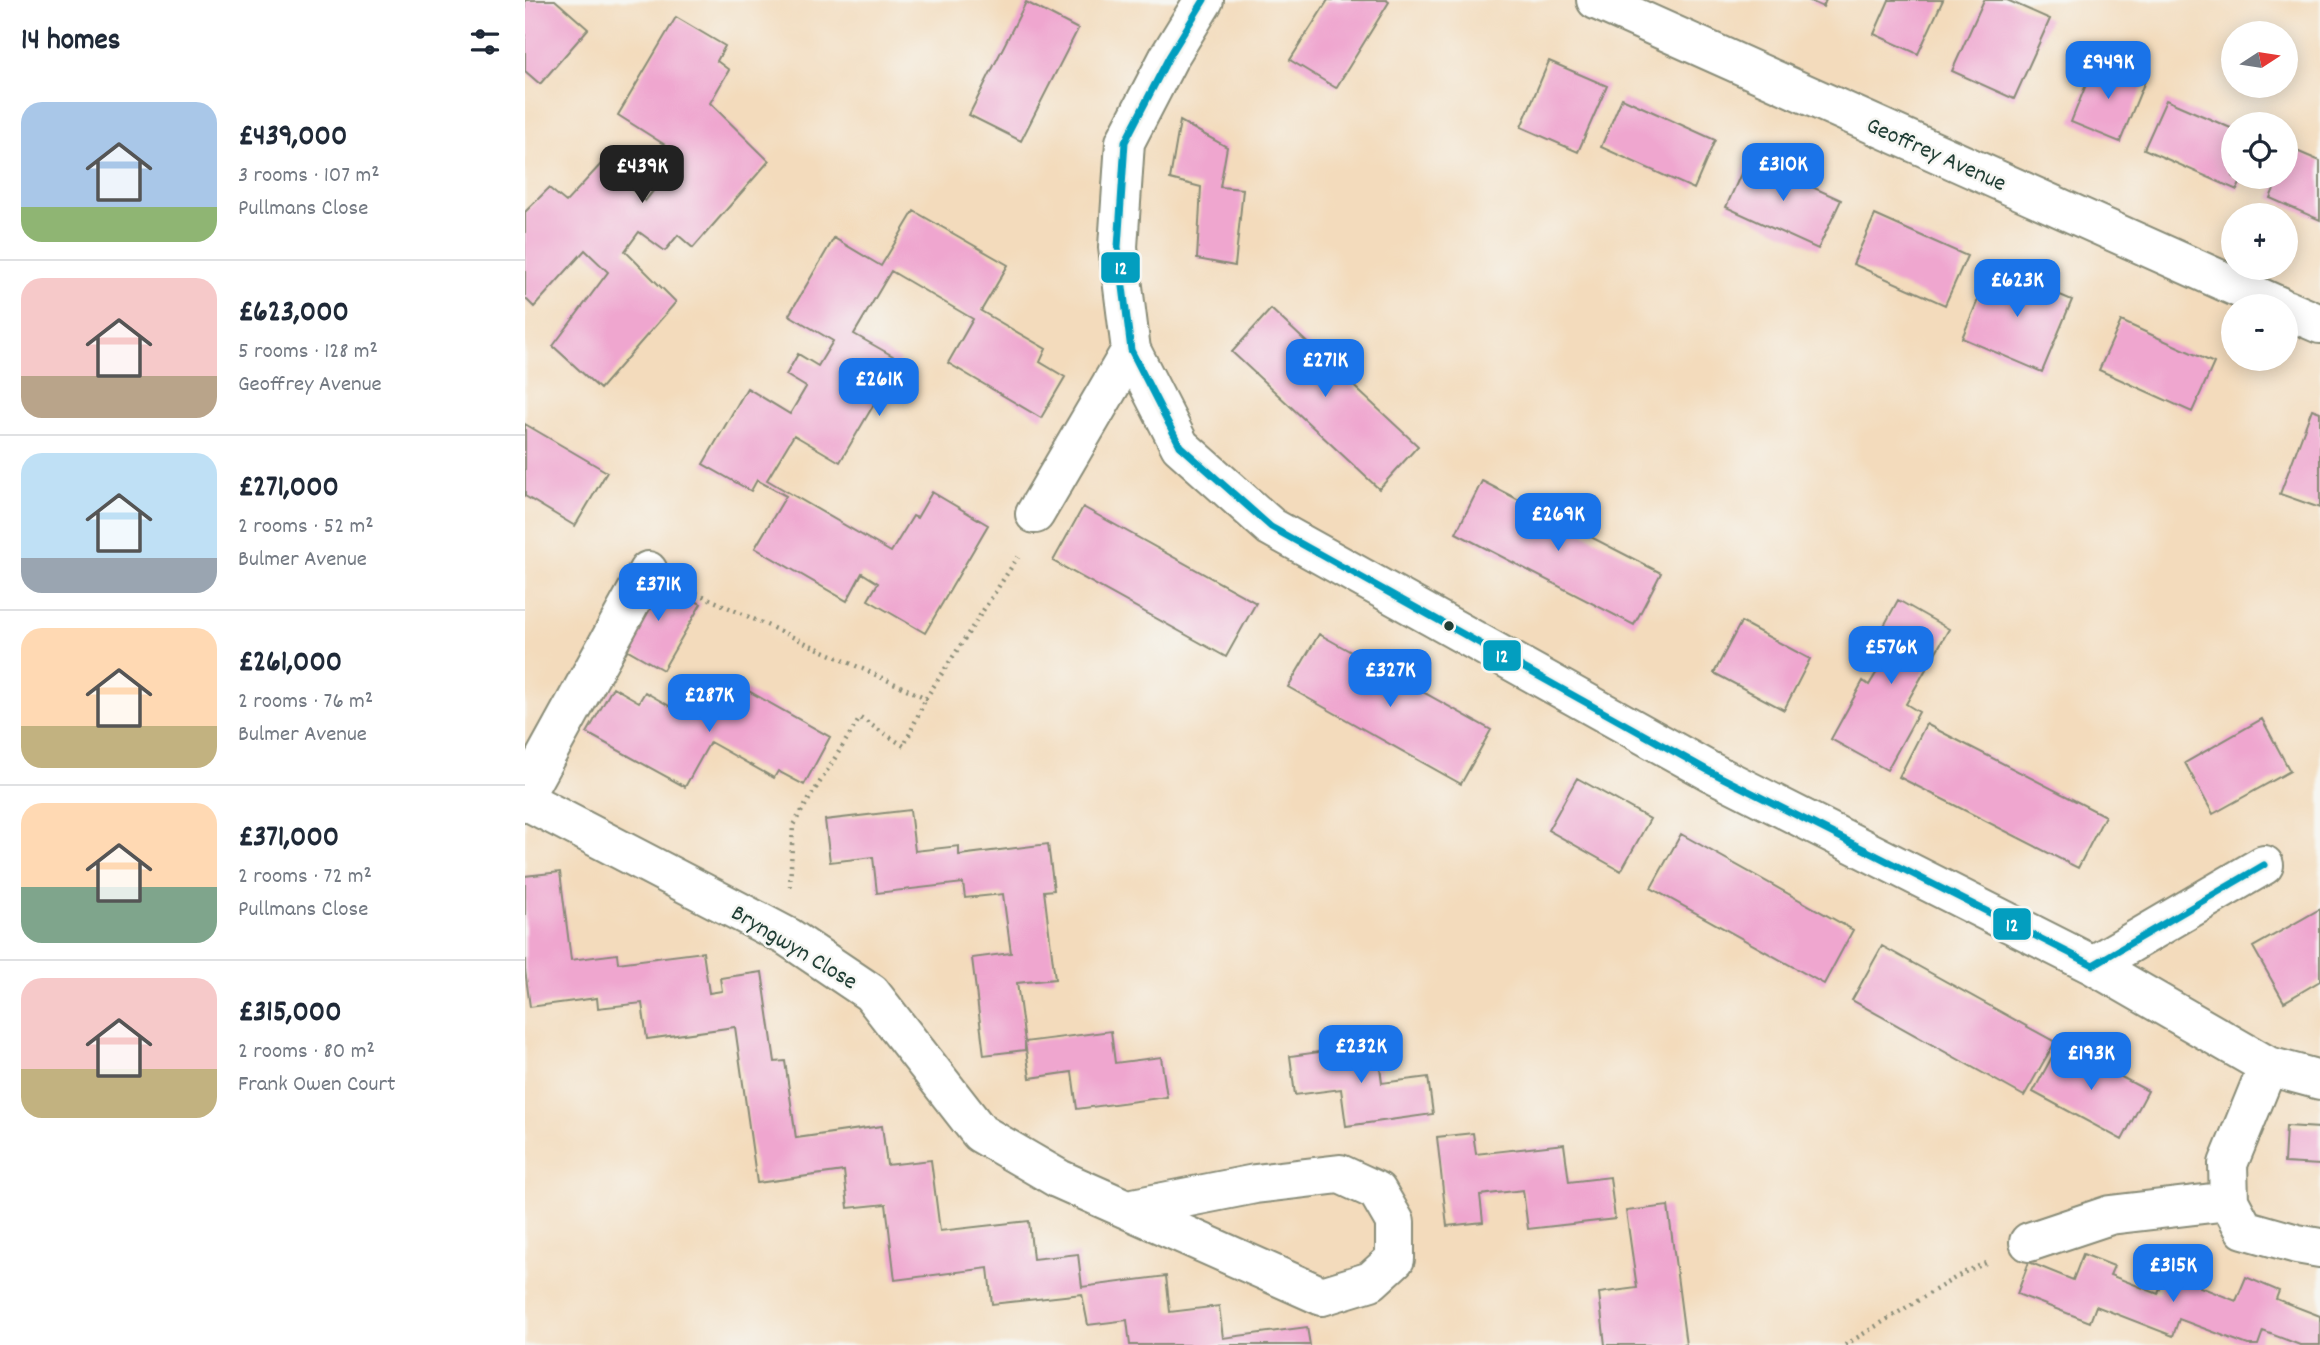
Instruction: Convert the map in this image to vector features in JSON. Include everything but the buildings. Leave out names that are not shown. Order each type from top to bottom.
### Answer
[{"type":"street","points":[[1205,0],[1169,57],[1125,142],[1118,247],[1131,350],[1180,446],[1271,527],[1709,771],[2093,965],[2268,1066],[2320,1080]]},
{"type":"street","name":"Geoffrey Avenue","points":[[1595,0],[2252,294]]},
{"type":"street","points":[[2298,315],[2320,324]]},
{"type":"street","points":[[1035,514],[1131,350]]},
{"type":"street","points":[[525,794],[648,571]]},
{"type":"street","name":"Bryngwyn Close","points":[[525,800],[788,937],[871,993],[980,1133],[1059,1180],[1322,1296],[1371,1281],[1395,1259],[1395,1223],[1377,1192],[1340,1174],[1255,1184],[1128,1209]]},
{"type":"street","points":[[2093,965],[2263,865]]},
{"type":"street","points":[[2237,1215],[2228,1164],[2268,1066]]},
{"type":"street","points":[[2029,1242],[2110,1215],[2237,1215],[2297,1244],[2320,1248]]},
{"type":"path","points":[[788,937],[793,825],[860,718],[904,746],[926,698],[1016,562],[1035,514]]},
{"type":"path","points":[[648,571],[926,698]]},
{"type":"path","points":[[1845,1345],[1963,1273],[2029,1242]]},
{"type":"transit line","name":"12","points":[[1204,0],[1169,57],[1125,142],[1118,247],[1131,350],[1180,446],[1271,527],[1709,771],[2093,965],[2264,865]]}]
